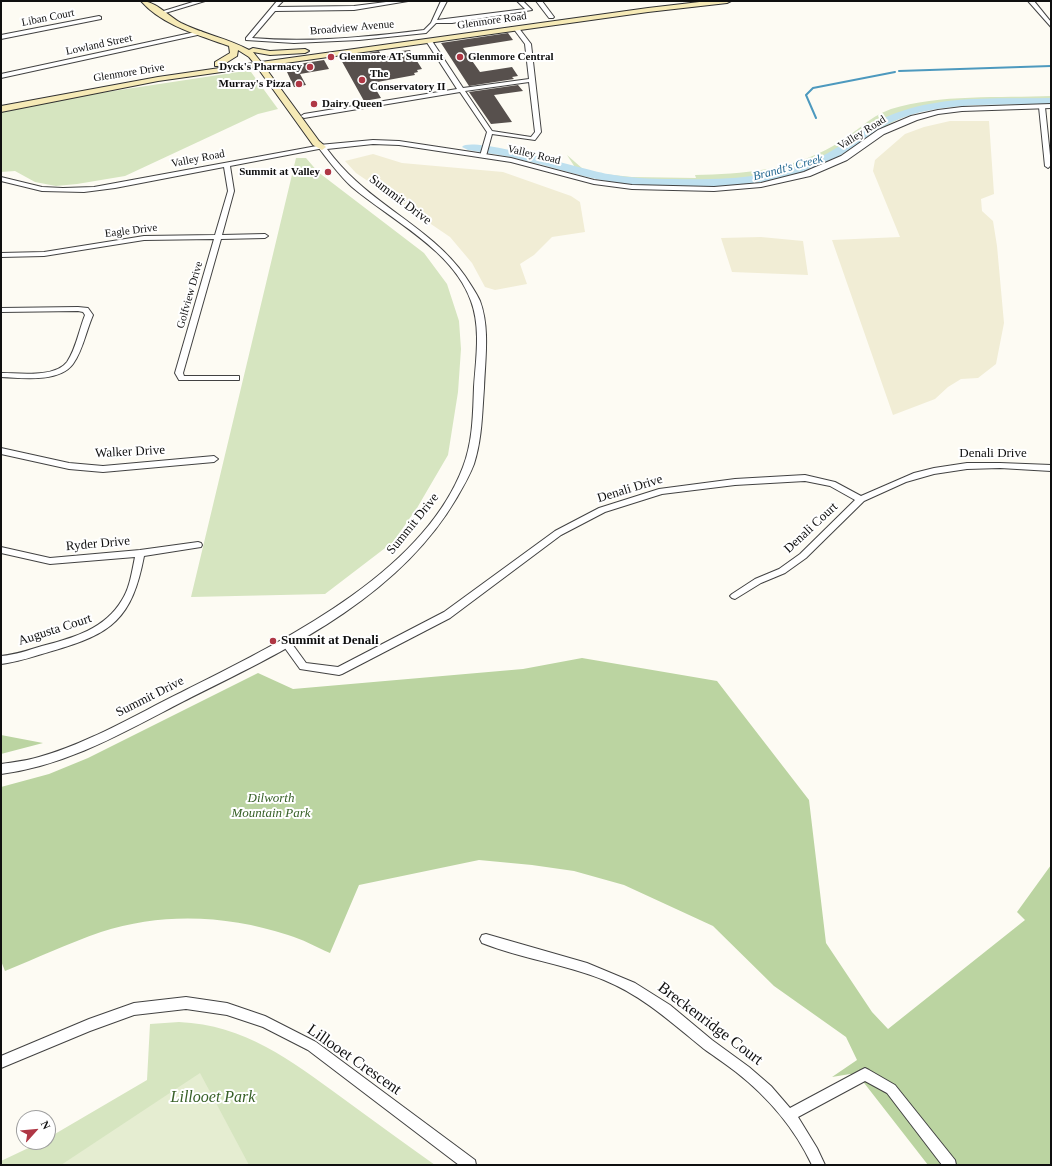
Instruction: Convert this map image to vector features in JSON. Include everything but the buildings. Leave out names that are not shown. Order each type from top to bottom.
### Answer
[{"type":"main road","points":[[145,1],[179,25],[232,44],[260,60]]},
{"type":"main road","name":"Glenmore Road","points":[[260,60],[304,51],[354,46],[667,1]]},
{"type":"main road","name":"Glenmore Road","points":[[260,60],[292,61],[516,28],[727,1]]},
{"type":"main road","points":[[496,31],[551,17]]},
{"type":"main road","points":[[215,38],[227,39],[260,60]]},
{"type":"main road","points":[[218,64],[234,54],[232,44]]},
{"type":"main road","points":[[158,79],[260,60],[354,46]]},
{"type":"main road","name":"Glenmore Drive","points":[[1,102],[147,75],[218,64],[260,60]]},
{"type":"main road","name":"Glenmore Drive","points":[[1,109],[158,79],[246,68],[260,60]]},
{"type":"main road","name":"Summit Drive","points":[[260,60],[268,76],[316,143],[322,147]]},
{"type":"main road","name":"Summit Drive","points":[[260,60],[304,116],[322,142],[322,147]]},
{"type":"main road","points":[[276,70],[282,64],[292,61]]},
{"type":"main road","points":[[246,68],[261,72],[268,76]]},
{"type":"street","points":[[160,13],[202,1]]},
{"type":"street","name":"Broadview Avenue","points":[[280,1],[248,39],[285,42],[335,42],[426,31],[433,23]]},
{"type":"street","points":[[362,7],[365,1]]},
{"type":"street","points":[[274,9],[362,7],[405,1]]},
{"type":"street","points":[[433,23],[444,1]]},
{"type":"street","points":[[433,23],[529,10],[520,1]]},
{"type":"street","points":[[539,1],[551,17]]},
{"type":"street","points":[[1031,1],[1051,25]]},
{"type":"street","name":"Liban Court","points":[[1,37],[99,18]]},
{"type":"street","points":[[430,41],[490,132],[533,139],[538,132],[528,44],[516,28]]},
{"type":"street","name":"Lowland Street","points":[[1,76],[200,33]]},
{"type":"street","points":[[304,116],[531,80]]},
{"type":"street","points":[[1042,106],[1048,166]]},
{"type":"street","name":"Valley Road","points":[[1,179],[5,178],[30,187],[57,191],[83,190],[322,147],[372,142],[399,143],[535,165],[594,182],[632,187],[714,189],[761,185],[807,174],[844,158],[881,132],[914,118],[938,112],[962,109],[1051,106]]},
{"type":"street","points":[[483,156],[490,132]]},
{"type":"street","name":"Summit Drive","points":[[1,770],[42,762],[97,740],[287,644],[344,607],[402,562],[440,516],[464,477],[477,431],[482,331],[475,301],[460,273],[441,250],[419,230],[363,191],[338,169],[322,147]]},
{"type":"street","name":"Golfview Drive","points":[[227,165],[231,191],[179,373],[182,378],[236,378]]},
{"type":"street","name":"Eagle Drive","points":[[1,255],[44,254],[144,238],[265,236]]},
{"type":"street","points":[[1,310],[78,309],[85,310],[88,315],[69,364],[63,371],[52,375],[1,375]]},
{"type":"street","name":"Walker Drive","points":[[1,451],[69,466],[103,469],[214,459]]},
{"type":"street","name":"Denali Drive","points":[[287,644],[303,666],[339,671],[447,615],[558,533],[602,510],[662,490],[736,482],[805,478],[832,484],[861,500],[917,476],[959,466],[1051,468]]},
{"type":"street","name":"Denali Court","points":[[734,596],[758,581],[782,571],[803,556],[861,500]]},
{"type":"street","name":"Ryder Drive","points":[[1,550],[50,561],[140,553],[198,545]]},
{"type":"street","name":"Augusta Court","points":[[1,660],[55,646],[99,631],[116,615],[126,602],[132,587],[140,553]]},
{"type":"street","name":"Breckenridge Court","points":[[486,939],[520,951],[574,964],[620,981],[664,1007],[710,1045],[746,1071],[788,1116],[812,1148],[819,1165]]},
{"type":"street","name":"Lillooet Crescent","points":[[1,1062],[134,1009],[186,1003],[227,1009],[265,1022],[312,1046],[470,1165]]},
{"type":"street","points":[[788,1116],[865,1074],[891,1090],[950,1165]]},
{"type":"shaded area","points":[[950,121],[989,121],[994,194],[981,199],[982,211],[993,221],[997,246],[1004,323],[996,364],[978,378],[961,379],[948,387],[935,399],[893,415],[832,240],[900,237],[873,171],[875,160],[905,134],[924,127]]},
{"type":"shaded area","points":[[373,154],[402,163],[503,172],[571,196],[580,202],[585,232],[552,237],[534,255],[520,264],[527,284],[495,290],[485,287],[472,263],[450,237],[356,173],[345,161]]},
{"type":"shaded area","points":[[761,237],[803,241],[808,275],[732,272],[721,238]]},
{"type":"green space","points":[[245,71],[251,72],[278,109],[258,114],[125,176],[56,186],[35,182],[15,171],[1,172],[1,112],[100,93]]},
{"type":"green space","points":[[1051,96],[1051,102],[965,104],[915,113],[891,123],[848,150],[825,162],[787,175],[747,182],[687,184],[602,179],[580,175],[567,155],[583,169],[604,174],[632,177],[696,178],[695,175],[749,172],[801,161],[841,142],[868,121],[883,112],[910,104],[950,99]]},
{"type":"green space","points":[[296,158],[306,158],[318,172],[424,253],[447,284],[459,321],[461,349],[458,392],[448,455],[417,508],[393,542],[325,594],[191,597]]},
{"type":"green space","name":"Dilworth Mountain Park","points":[[582,658],[717,681],[809,800],[826,943],[872,1012],[888,1029],[1025,920],[1017,912],[1051,865],[1051,1165],[928,1165],[861,1079],[850,1074],[832,1077],[857,1060],[846,1037],[774,986],[713,926],[624,885],[574,871],[479,860],[359,885],[330,953],[293,937],[265,928],[242,923],[195,918],[171,919],[148,921],[101,932],[5,971],[1,961],[1,787],[49,774],[88,758],[258,673],[293,689],[523,669]]},
{"type":"green space","points":[[1,735],[43,743],[1,754]]},
{"type":"green space","name":"Lillooet Park","points":[[179,1022],[203,1025],[246,1037],[285,1058],[303,1070],[435,1165],[1,1165],[1,1161],[24,1150],[56,1150],[56,1133],[147,1080],[150,1024]]},
{"type":"green space","points":[[200,1073],[249,1165],[61,1165]]},
{"type":"waterway","points":[[899,71],[1051,66]]},
{"type":"waterway","points":[[816,118],[806,95],[813,88],[895,72]]},
{"type":"waterway","name":"Brandt's Creek","points":[[468,147],[521,156],[593,175],[622,180],[688,183],[740,181],[775,176],[815,164],[833,155],[868,131],[889,119],[906,113],[926,108],[968,103],[1051,101]]},
{"type":"place","name":"Glenmore AT Summit","points":[[331,57]]},
{"type":"place","name":"Glenmore Central","points":[[460,57]]},
{"type":"place","name":"Dyck's Pharmacy","points":[[310,67]]},
{"type":"place","name":"The Conservatory II","points":[[362,80]]},
{"type":"place","name":"Murray's Pizza","points":[[299,84]]},
{"type":"place","name":"Dairy Queen","points":[[314,104]]},
{"type":"place","name":"Summit at Valley","points":[[328,172]]},
{"type":"place","name":"Summit at Denali","points":[[273,641]]}]
